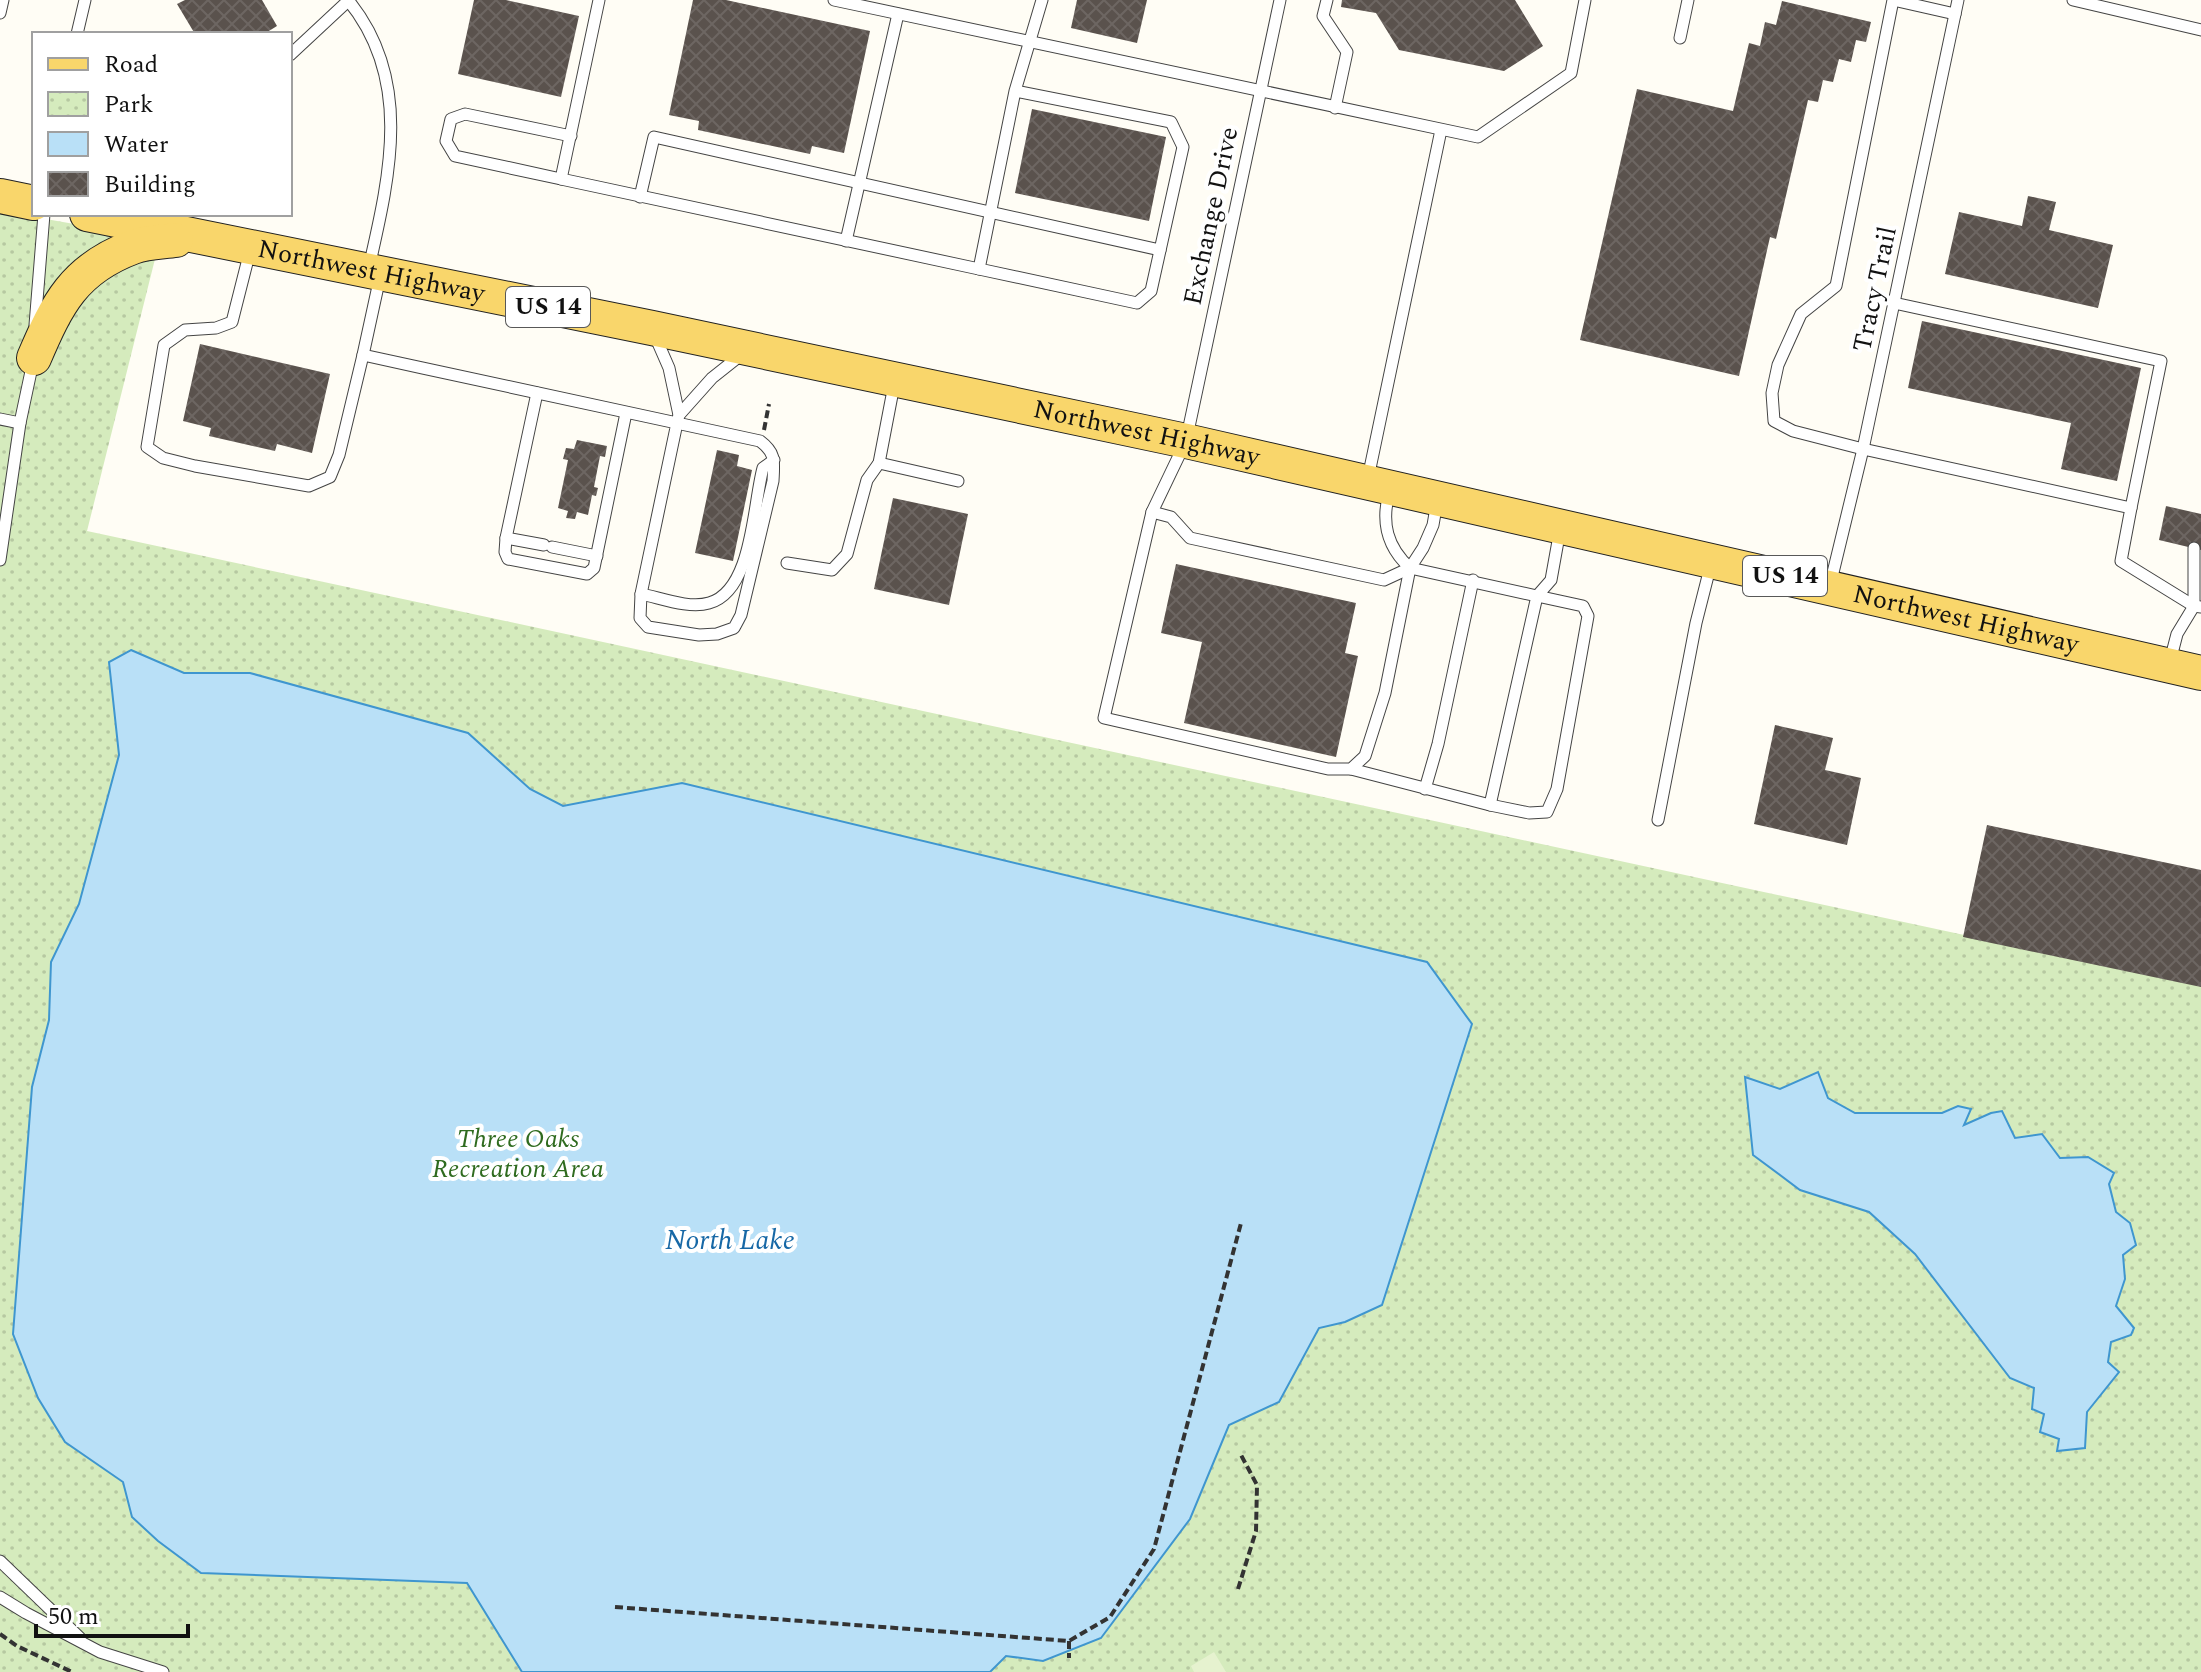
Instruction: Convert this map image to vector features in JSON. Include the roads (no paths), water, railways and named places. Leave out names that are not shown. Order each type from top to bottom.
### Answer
[{"type":"main road","points":[[0,196],[32,203]]},
{"type":"main road","name":"Northwest Highway","points":[[97,216],[750,348],[1186,441],[2185,669]]},
{"type":"main road","points":[[34,358],[54,312],[83,274],[134,247],[200,236]]},
{"type":"lane","points":[[0,13],[3,0]]},
{"type":"lane","points":[[77,32],[85,0]]},
{"type":"lane","points":[[251,246],[232,322],[216,328],[185,330],[164,345],[147,447],[163,458],[195,466],[309,486],[330,477],[339,455],[363,355],[392,142],[385,72],[366,22],[348,0],[292,53]]},
{"type":"lane","points":[[561,179],[599,0]]},
{"type":"lane","points":[[834,0],[1478,137],[1571,73],[1585,0]]},
{"type":"lane","points":[[979,269],[1015,91],[1042,0]]},
{"type":"lane","name":"Exchange Drive","points":[[1280,0],[1186,441],[1152,512],[1104,718],[1328,769],[1351,769]]},
{"type":"lane","points":[[1327,0],[1323,16],[1347,52],[1335,108]]},
{"type":"lane","points":[[1680,38],[1688,0]]},
{"type":"lane","points":[[1955,14],[1893,0],[1836,286],[1801,314],[1778,365],[1772,393],[1774,421],[1793,431],[1863,449],[2131,508]]},
{"type":"lane","name":"Tracy Trail","points":[[1830,586],[1863,449],[1958,0]]},
{"type":"lane","points":[[2073,0],[2201,30]]},
{"type":"lane","points":[[846,241],[898,14]]},
{"type":"lane","points":[[571,136],[465,114],[451,119],[446,141],[455,156],[1137,303],[1151,291],[1183,147],[1171,122],[1015,91]]},
{"type":"lane","points":[[1351,769],[1490,805],[1529,813],[1547,812],[1557,789],[1588,616],[1583,606],[1410,568],[1395,555],[1388,535],[1379,485],[1441,130]]},
{"type":"lane","points":[[640,197],[654,137],[1160,250]]},
{"type":"lane","points":[[0,560],[20,423],[34,358],[44,216]]},
{"type":"lane","points":[[1894,303],[2161,361],[2121,561],[2197,606]]},
{"type":"lane","points":[[363,355],[626,413],[678,419],[760,441],[770,448],[774,460],[773,481],[751,580],[734,628],[717,634],[699,635],[648,627],[640,618],[641,594],[678,419],[669,368],[652,328]]},
{"type":"lane","points":[[678,419],[712,378],[750,348]]},
{"type":"lane","points":[[787,563],[832,570],[847,554],[867,480],[879,463],[895,380]]},
{"type":"lane","points":[[537,393],[506,538],[508,559],[587,574],[594,568],[626,413]]},
{"type":"lane","points":[[0,419],[20,423]]},
{"type":"lane","points":[[641,594],[693,605],[709,604],[730,588],[742,567],[763,468],[774,460]]},
{"type":"lane","points":[[879,463],[958,481]]},
{"type":"lane","points":[[1351,769],[1365,756],[1385,693],[1410,568],[1433,525],[1438,498]]},
{"type":"lane","points":[[1152,512],[1171,517],[1190,538],[1384,580],[1410,568]]},
{"type":"lane","points":[[1490,805],[1537,596],[1551,580],[1561,525]]},
{"type":"lane","points":[[506,538],[597,556]]},
{"type":"lane","points":[[2185,669],[2177,634],[2197,606],[2194,548]]},
{"type":"lane","points":[[1658,820],[1696,623],[1712,560]]},
{"type":"lane","points":[[1425,789],[1438,744],[1473,580]]},
{"type":"lane","points":[[0,1561],[90,1647]]},
{"type":"lane","points":[[0,1597],[90,1647],[163,1672]]},
{"type":"water","name":"North Lake","points":[[131,650],[184,673],[250,673],[468,733],[530,789],[563,806],[682,783],[1427,962],[1472,1024],[1382,1305],[1345,1322],[1319,1328],[1279,1402],[1229,1425],[1190,1519],[1101,1638],[1043,1661],[1006,1656],[990,1672],[522,1672],[467,1583],[201,1573],[132,1517],[123,1482],[65,1442],[38,1398],[13,1334],[32,1087],[49,1020],[51,962],[79,904],[119,755],[109,662]]},
{"type":"water","points":[[1818,1072],[1828,1098],[1855,1113],[1942,1113],[1958,1106],[1971,1109],[1964,1125],[2002,1111],[2015,1138],[2042,1134],[2060,1158],[2088,1157],[2114,1173],[2109,1184],[2116,1212],[2130,1223],[2136,1245],[2123,1255],[2125,1279],[2116,1306],[2134,1328],[2131,1335],[2111,1342],[2108,1362],[2119,1372],[2087,1412],[2085,1448],[2057,1451],[2059,1439],[2040,1432],[2044,1414],[2032,1409],[2034,1388],[2010,1378],[1915,1254],[1869,1212],[1800,1190],[1753,1155],[1745,1077],[1780,1089]]},
{"type":"park label","name":"Three Oaks Recreation Area","points":[[518,1154]]}]
